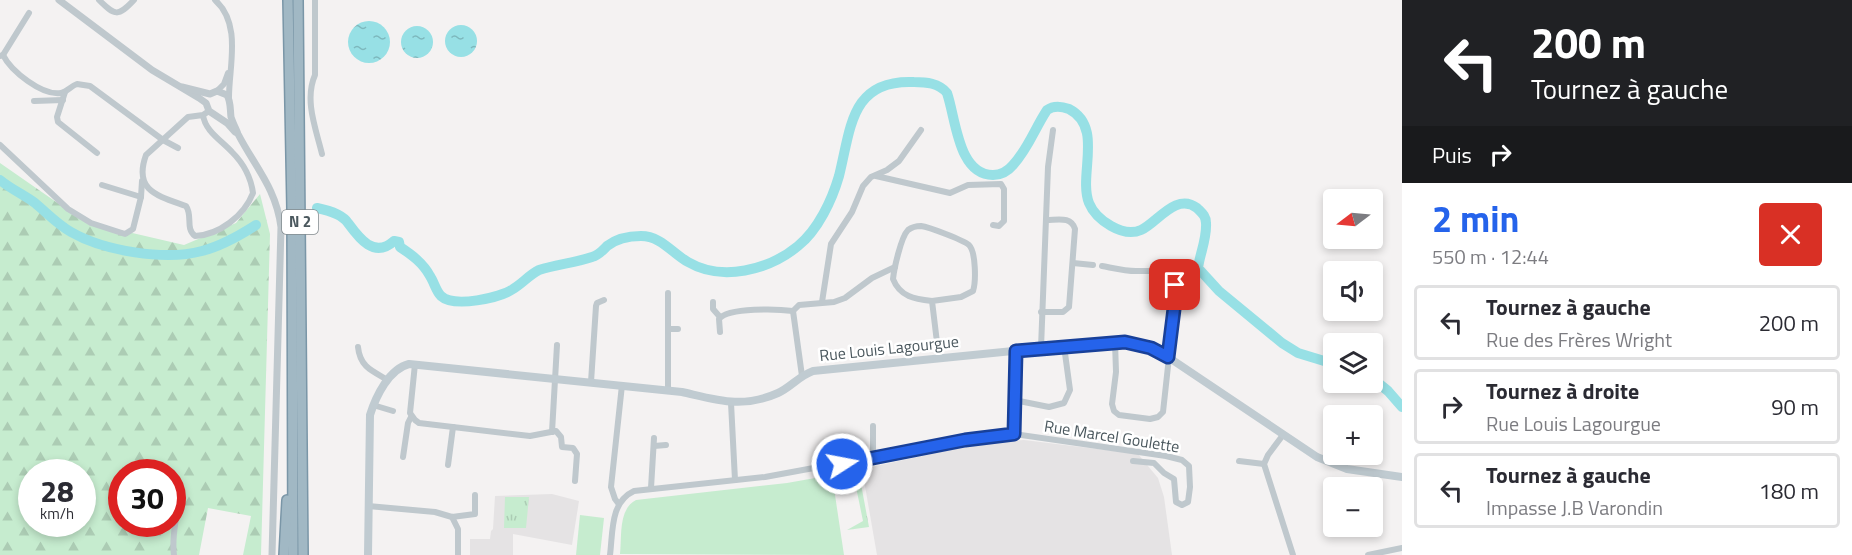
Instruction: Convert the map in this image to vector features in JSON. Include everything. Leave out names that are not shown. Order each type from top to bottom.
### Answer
[{"type":"highway","name":"N 2","points":[[288,0],[293,555]]},
{"type":"highway","name":"N 2","points":[[298,0],[305,555]]},
{"type":"highway","points":[[284,555],[293,411]]},
{"type":"main road","name":"Rue Louis Lagourgue","points":[[415,364],[668,390],[731,403],[747,402],[777,393],[813,371],[1064,346],[1115,342],[1137,344],[1168,357],[1283,435],[1331,463],[1363,472],[1402,477]]},
{"type":"main road","points":[[368,555],[369,429],[373,405],[388,380],[399,368],[415,364]]},
{"type":"street","points":[[59,0],[152,70],[182,87],[239,136]]},
{"type":"street","points":[[99,0],[111,12],[116,13],[125,10],[134,0]]},
{"type":"street","points":[[215,0],[225,11],[230,25],[229,97],[232,120],[239,136],[270,187],[279,212],[281,227],[272,555]]},
{"type":"street","points":[[315,0],[315,75],[311,86],[310,104],[322,154]]},
{"type":"street","points":[[29,13],[2,55],[14,71],[48,92],[65,92],[77,84],[90,86],[163,140],[178,148]]},
{"type":"street","points":[[143,174],[145,183],[154,195],[186,206],[189,210],[190,232],[195,236],[202,236],[230,223],[251,198],[252,187],[248,174],[238,159],[207,127],[206,110],[214,93],[224,84],[231,61]]},
{"type":"street","points":[[182,87],[224,93],[229,97]]},
{"type":"street","points":[[65,92],[57,117],[58,122],[97,153]]},
{"type":"street","points":[[34,101],[63,100]]},
{"type":"street","points":[[217,115],[225,114],[230,107]]},
{"type":"street","points":[[0,144],[68,209],[91,223],[125,234],[131,232],[141,197],[146,155],[188,117],[206,110]]},
{"type":"street","points":[[822,303],[831,244],[852,212],[865,183],[899,161],[921,130]]},
{"type":"street","points":[[1041,348],[1048,167],[1053,130]]},
{"type":"street","points":[[874,176],[950,193],[969,185],[1001,184],[1004,189],[1004,220],[999,226],[993,225]]},
{"type":"street","points":[[102,185],[141,197]]},
{"type":"street","points":[[1041,312],[1063,312],[1070,307],[1075,230],[1068,219],[1046,220]]},
{"type":"street","points":[[872,278],[879,277],[894,283],[907,296],[932,301],[961,297],[973,291],[975,285],[974,258],[969,245],[924,227],[913,227],[906,233],[895,267],[894,283]]},
{"type":"street","points":[[1072,263],[1093,265]]},
{"type":"street","points":[[1102,266],[1134,271],[1162,270],[1172,279],[1176,293],[1160,415],[1150,419],[1119,415],[1114,411],[1112,404],[1116,372],[1115,342]]},
{"type":"street","points":[[713,302],[715,312],[720,316],[764,309],[794,310],[799,305],[845,298],[872,278],[895,267]]},
{"type":"street","points":[[668,293],[668,390]]},
{"type":"street","points":[[591,382],[596,306],[603,300]]},
{"type":"street","points":[[932,301],[939,359]]},
{"type":"street","points":[[794,310],[802,376]]},
{"type":"street","points":[[720,316],[720,332]]},
{"type":"street","points":[[669,329],[678,329]]},
{"type":"street","points":[[552,432],[557,345]]},
{"type":"street","points":[[1014,400],[1048,407],[1064,403],[1070,390],[1064,346]]},
{"type":"street","points":[[358,347],[364,365],[388,380]]},
{"type":"street","points":[[1014,434],[1016,351]]},
{"type":"street","points":[[404,457],[408,423],[411,417],[415,364]]},
{"type":"street","points":[[610,555],[618,503],[611,487],[622,385]]},
{"type":"street","points":[[731,403],[735,480]]},
{"type":"street","points":[[373,405],[393,411]]},
{"type":"street","points":[[411,417],[419,423],[530,436],[560,433],[562,447],[573,448],[578,456],[575,481]]},
{"type":"street","points":[[873,426],[873,458]]},
{"type":"street","points":[[448,465],[453,427]]},
{"type":"street","name":"Rue Marcel Goulette","points":[[618,503],[629,494],[651,488],[776,475],[965,440],[1014,434],[1145,452],[1182,460],[1189,465],[1188,502],[1182,505],[1176,502],[1174,479],[1164,473],[1158,465],[1147,461],[1133,461]]},
{"type":"street","points":[[1283,435],[1268,454],[1264,465],[1293,555]]},
{"type":"street","points":[[651,488],[654,438]]},
{"type":"street","points":[[654,446],[666,445]]},
{"type":"street","points":[[1239,461],[1264,465]]},
{"type":"street","points":[[368,506],[435,512],[452,517],[475,514],[475,495]]},
{"type":"street","points":[[452,517],[459,529],[458,555]]},
{"type":"street","points":[[172,537],[174,555]]},
{"type":"street","points":[[1368,555],[1402,548]]},
{"type":"shaded area","points":[[1024,440],[1138,454],[1158,478],[1164,497],[1172,555],[877,555],[862,469],[987,442]]},
{"type":"shaded area","points":[[552,494],[579,501],[572,545],[513,534],[513,555],[470,555],[470,539],[490,539],[493,529],[495,496]]},
{"type":"green space","points":[[0,163],[85,222],[184,245],[236,223],[260,194],[270,234],[261,555],[243,555],[251,516],[208,508],[199,555],[0,555]]},
{"type":"green space","points":[[848,472],[861,484],[869,527],[847,530],[863,521],[856,487],[839,479],[838,474]]},
{"type":"green space","points":[[832,475],[844,555],[620,554],[621,532],[626,510],[636,500],[787,483]]},
{"type":"green space","points":[[505,497],[529,497],[526,528],[504,528]]},
{"type":"green space","points":[[580,515],[604,518],[600,555],[576,555]]},
{"type":"water","points":[[369,21],[384,27],[390,42],[384,57],[369,63],[354,57],[348,42],[354,27]]},
{"type":"water","points":[[461,25],[473,29],[477,41],[473,53],[461,57],[449,53],[445,41],[449,29]]},
{"type":"water","points":[[417,26],[429,30],[433,42],[429,54],[417,58],[405,54],[401,42],[405,30]]},
{"type":"waterway","points":[[317,208],[342,217],[362,240],[374,247],[380,248],[394,241],[399,242],[400,247],[424,267],[438,292],[447,300],[466,301],[498,296],[513,289],[539,270],[579,261],[600,253],[614,241],[641,236],[655,239],[688,262],[701,268],[730,272],[745,270],[759,267],[786,254],[812,232],[836,185],[851,125],[865,98],[877,89],[893,83],[928,83],[940,87],[947,93],[965,156],[981,173],[993,175],[1007,171],[1018,159],[1047,110],[1058,106],[1069,109],[1079,117],[1085,127],[1088,139],[1086,192],[1089,203],[1098,216],[1111,226],[1126,232],[1134,232],[1141,230],[1174,206],[1189,204],[1197,208],[1204,216],[1206,223],[1198,268],[1219,291],[1282,343],[1298,353],[1323,361]]},
{"type":"waterway","points":[[0,180],[35,203],[71,232],[117,249],[153,254],[187,254],[216,246],[256,225]]},
{"type":"waterway","points":[[1383,387],[1402,407]]},
{"type":"route","points":[[842,464],[965,440],[1014,434],[1016,351],[1125,342],[1151,348],[1168,357],[1175,285]]}]
